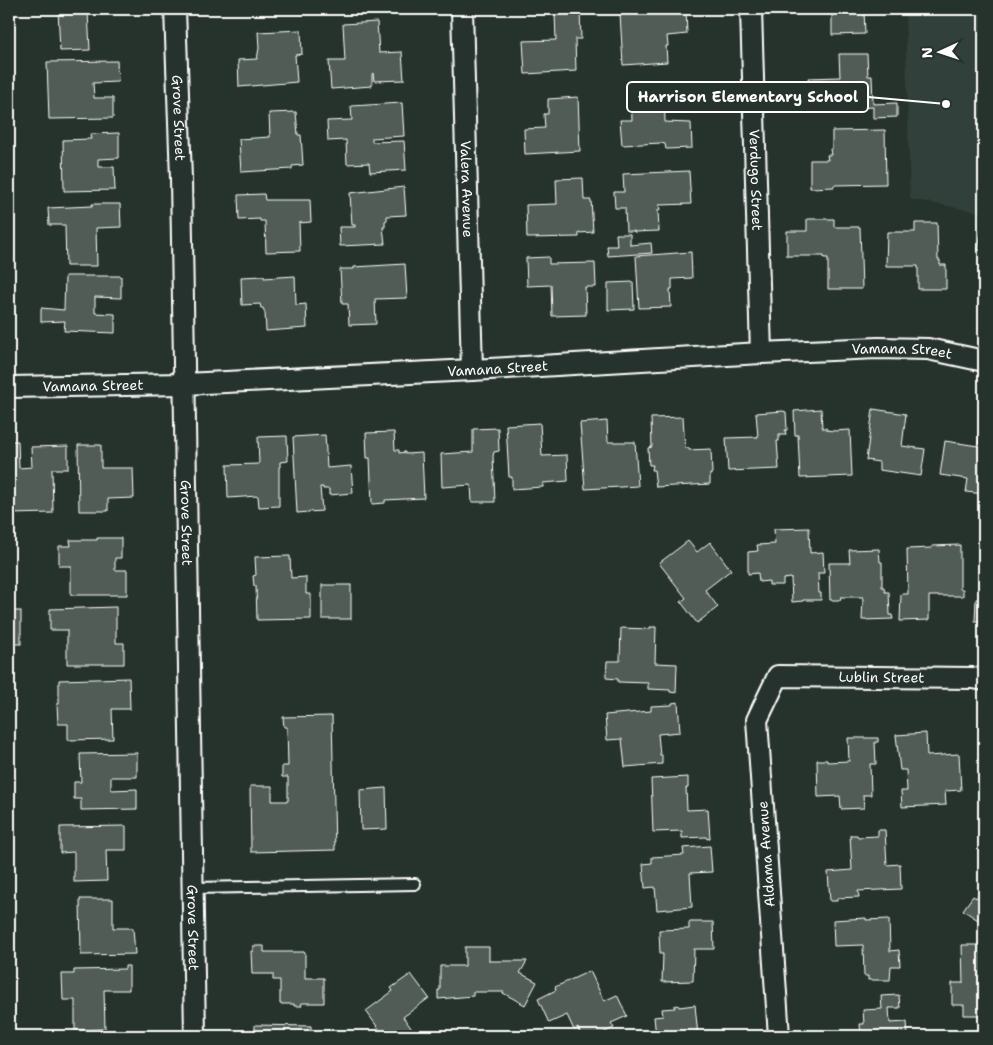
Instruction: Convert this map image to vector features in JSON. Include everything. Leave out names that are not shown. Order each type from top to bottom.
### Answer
[{"type":"street","name":"Grove Street","points":[[174,9],[180,169],[196,1036]]},
{"type":"street","name":"Valera Avenue","points":[[462,9],[472,370]]},
{"type":"street","name":"Verdugo Street","points":[[751,9],[761,353]]},
{"type":"street","name":"Vamana Street","points":[[9,387],[184,384],[878,348],[928,349],[984,361]]},
{"type":"street","name":"Lublin Street","points":[[778,676],[973,678],[984,680]]},
{"type":"street","name":"Aldama Avenue","points":[[778,676],[757,720],[779,1036]]},
{"type":"lane","points":[[193,888],[415,884]]},
{"type":"shaded area","points":[[905,9],[984,9],[984,213],[910,199]]},
{"type":"building","points":[[58,9],[113,9],[113,11],[88,12],[90,50],[60,51]]},
{"type":"building","points":[[658,9],[686,9],[687,34],[667,36],[667,62],[623,65],[620,13],[658,11]]},
{"type":"building","points":[[832,9],[864,9],[865,34],[832,35]]},
{"type":"building","points":[[580,12],[581,39],[575,39],[576,71],[525,74],[523,41],[556,40],[555,13]]},
{"type":"building","points":[[377,22],[379,53],[402,52],[404,80],[374,81],[373,73],[372,86],[331,89],[329,61],[345,61],[343,24]]},
{"type":"building","points":[[301,30],[302,54],[295,55],[297,82],[239,87],[238,60],[257,59],[259,48],[258,32]]},
{"type":"building","points":[[839,54],[867,54],[868,76],[872,76],[873,104],[897,103],[897,117],[873,118],[873,107],[859,108],[859,111],[809,112],[808,78],[840,77]]},
{"type":"building","points":[[117,61],[118,82],[93,83],[94,98],[113,98],[113,118],[49,119],[47,62]]},
{"type":"building","points":[[664,91],[665,122],[691,123],[692,148],[666,149],[665,144],[661,143],[622,145],[620,120],[632,120],[631,93]]},
{"type":"building","points":[[578,97],[580,151],[525,154],[524,129],[545,128],[544,114],[548,114],[548,99]]},
{"type":"building","points":[[402,103],[404,136],[372,138],[372,142],[404,141],[406,170],[370,172],[369,163],[347,164],[346,140],[328,141],[327,121],[352,120],[351,106]]},
{"type":"building","points":[[296,112],[298,135],[301,135],[303,165],[292,166],[292,169],[241,172],[239,139],[270,137],[269,113]]},
{"type":"building","points":[[885,130],[886,184],[834,185],[834,187],[810,188],[810,160],[828,160],[827,155],[831,155],[830,149],[832,149],[832,131]]},
{"type":"building","points":[[119,133],[119,158],[98,159],[98,167],[114,167],[115,190],[64,191],[63,140],[91,139],[90,134]]},
{"type":"building","points":[[689,171],[691,204],[659,205],[659,231],[626,231],[625,208],[615,208],[614,192],[624,192],[623,174]]},
{"type":"building","points":[[583,178],[584,200],[591,200],[593,232],[579,233],[579,237],[527,238],[526,205],[557,204],[556,179]]},
{"type":"building","points":[[404,187],[406,215],[387,216],[385,227],[383,227],[385,244],[340,246],[339,227],[355,227],[355,225],[352,225],[350,193]]},
{"type":"building","points":[[264,194],[265,200],[310,200],[311,222],[299,223],[300,251],[266,252],[265,221],[260,221],[260,219],[239,220],[238,195]]},
{"type":"building","points":[[92,204],[120,204],[121,227],[96,228],[97,266],[66,266],[65,225],[49,225],[48,208],[92,206]]},
{"type":"building","points":[[807,219],[834,219],[834,227],[860,227],[862,289],[828,289],[828,258],[824,258],[824,256],[787,256],[787,231],[807,231]]},
{"type":"building","points":[[915,223],[937,223],[938,260],[940,260],[940,265],[946,265],[946,289],[918,289],[918,266],[886,266],[887,232],[915,232]]},
{"type":"building","points":[[981,230],[984,230],[984,251],[978,250]]},
{"type":"building","points":[[616,234],[630,234],[630,245],[651,243],[652,253],[608,256],[607,246],[617,246]]},
{"type":"building","points":[[691,252],[692,278],[672,279],[672,289],[670,289],[671,307],[639,308],[636,256]]},
{"type":"building","points":[[984,253],[984,277],[981,277]]},
{"type":"building","points":[[549,257],[549,264],[595,263],[596,287],[585,287],[586,315],[552,316],[551,285],[527,286],[526,258]]},
{"type":"building","points":[[405,264],[407,298],[375,299],[376,324],[349,325],[348,304],[342,304],[340,269]]},
{"type":"building","points":[[65,276],[121,276],[121,298],[95,297],[95,313],[115,314],[115,333],[64,331],[65,321],[41,322],[41,308],[64,310]]},
{"type":"building","points":[[264,276],[264,278],[295,276],[296,305],[306,304],[307,328],[266,331],[265,313],[260,304],[242,305],[241,277]]},
{"type":"building","points":[[633,282],[634,309],[608,310],[608,283]]},
{"type":"building","points":[[821,409],[822,428],[833,431],[850,430],[852,476],[800,478],[798,435],[795,435],[794,411]]},
{"type":"building","points":[[873,409],[906,414],[902,446],[925,449],[921,476],[879,470],[879,462],[866,460]]},
{"type":"building","points":[[786,412],[787,430],[785,430],[786,435],[779,435],[779,441],[777,441],[779,469],[728,471],[726,438],[758,437],[756,413]]},
{"type":"building","points":[[683,417],[685,448],[689,448],[689,450],[711,449],[712,474],[710,474],[710,484],[656,487],[654,470],[652,470],[653,465],[649,465],[648,448],[652,447],[651,418]]},
{"type":"building","points":[[607,421],[608,442],[635,442],[638,486],[585,489],[580,423]]},
{"type":"building","points":[[981,421],[984,421],[984,494],[966,492],[968,479],[940,475],[945,441],[978,446]]},
{"type":"building","points":[[540,423],[542,456],[567,455],[568,481],[543,483],[543,487],[512,489],[512,477],[509,477],[506,425]]},
{"type":"building","points":[[498,428],[499,451],[494,452],[493,456],[495,502],[472,502],[471,485],[442,487],[441,454],[473,452],[473,429]]},
{"type":"building","points":[[394,432],[395,450],[399,450],[399,453],[422,453],[424,498],[385,500],[385,503],[372,504],[370,458],[367,458],[366,433]]},
{"type":"building","points":[[325,435],[327,468],[351,466],[353,493],[329,495],[329,489],[320,487],[322,511],[297,513],[293,437]]},
{"type":"building","points":[[287,436],[288,461],[280,462],[279,467],[279,506],[259,507],[258,496],[228,498],[227,465],[259,464],[258,437]]},
{"type":"building","points":[[9,441],[18,441],[19,468],[32,467],[31,447],[68,446],[68,469],[52,469],[53,513],[9,514]]},
{"type":"building","points":[[78,445],[101,445],[101,468],[133,468],[134,498],[108,499],[108,511],[79,511]]},
{"type":"building","points":[[809,528],[810,553],[823,552],[824,573],[818,573],[821,600],[792,602],[791,578],[783,579],[783,585],[769,585],[769,581],[759,582],[758,573],[748,574],[748,552],[758,551],[757,545],[775,544],[774,529]]},
{"type":"building","points":[[97,538],[121,538],[121,558],[115,558],[115,570],[127,570],[127,595],[71,595],[71,566],[59,566],[59,546],[71,546],[70,540],[97,540]]},
{"type":"building","points":[[688,541],[697,552],[710,542],[731,570],[705,590],[718,607],[697,623],[681,602],[686,598],[659,563]]},
{"type":"building","points":[[960,545],[960,589],[963,589],[963,596],[929,596],[929,620],[900,621],[901,594],[908,594],[907,549]]},
{"type":"building","points":[[879,549],[880,562],[882,562],[882,587],[884,587],[885,592],[889,592],[890,615],[892,615],[893,619],[862,620],[863,597],[841,597],[840,600],[830,600],[829,563],[850,563],[849,550]]},
{"type":"building","points":[[290,556],[291,578],[306,577],[306,594],[311,594],[311,619],[257,620],[256,586],[254,586],[253,576],[256,575],[255,557]]},
{"type":"building","points":[[984,570],[984,621],[975,621],[976,599],[983,599]]},
{"type":"building","points":[[322,585],[351,585],[351,619],[322,619]]},
{"type":"building","points":[[116,607],[116,643],[124,643],[124,664],[67,664],[67,630],[50,630],[50,609]]},
{"type":"building","points":[[9,611],[21,611],[21,644],[9,644]]},
{"type":"building","points":[[650,627],[656,627],[655,663],[677,664],[676,693],[670,692],[670,690],[648,689],[648,683],[618,682],[618,679],[606,678],[607,661],[620,661],[621,628],[650,629]]},
{"type":"building","points":[[129,678],[130,709],[112,709],[113,739],[68,740],[68,724],[58,724],[59,680]]},
{"type":"building","points":[[678,702],[680,732],[658,734],[662,764],[625,767],[622,739],[607,740],[605,715],[651,711],[651,706],[672,705],[672,703]]},
{"type":"building","points":[[332,716],[335,850],[251,852],[250,786],[272,786],[272,801],[288,801],[288,777],[282,777],[282,766],[288,766],[287,727],[284,727],[283,717]]},
{"type":"building","points":[[926,733],[927,756],[959,754],[961,790],[945,791],[946,805],[902,807],[901,791],[907,791],[906,770],[900,770],[896,735]]},
{"type":"building","points":[[848,738],[878,738],[878,742],[875,742],[876,764],[870,764],[871,795],[863,795],[864,808],[841,809],[840,796],[818,797],[817,760],[827,760],[827,762],[849,761]]},
{"type":"building","points":[[981,744],[984,744],[984,797],[979,796],[982,766],[979,765]]},
{"type":"building","points":[[137,753],[137,777],[111,777],[111,790],[137,789],[137,809],[81,810],[81,799],[74,799],[74,782],[81,782],[80,754]]},
{"type":"building","points":[[688,777],[688,788],[686,788],[687,810],[708,809],[710,838],[682,838],[682,831],[653,832],[651,779]]},
{"type":"building","points":[[386,788],[387,829],[361,830],[360,790]]},
{"type":"building","points":[[126,826],[126,850],[106,850],[107,881],[74,882],[74,852],[60,853],[60,827]]},
{"type":"building","points":[[878,830],[885,830],[887,865],[900,864],[901,889],[858,891],[859,897],[837,898],[837,901],[830,901],[828,872],[852,870],[850,835],[857,835],[858,837],[878,836]]},
{"type":"building","points":[[710,846],[712,872],[690,873],[692,907],[657,910],[655,887],[645,888],[643,864],[652,863],[652,857],[684,855],[683,848]]},
{"type":"building","points":[[981,890],[984,892],[984,924],[963,910],[973,896],[976,898]]},
{"type":"building","points":[[80,899],[113,899],[113,928],[133,928],[135,954],[81,955]]},
{"type":"building","points":[[866,918],[866,920],[889,919],[890,951],[899,950],[900,966],[891,966],[890,980],[868,980],[868,976],[864,976],[863,945],[834,946],[833,920]]},
{"type":"building","points":[[689,922],[713,922],[714,949],[694,949],[693,981],[662,982],[663,954],[660,954],[659,930],[689,929]]},
{"type":"building","points":[[962,945],[984,945],[984,1015],[964,1015],[964,1005],[952,1005],[952,983],[963,983]]},
{"type":"building","points":[[253,946],[264,946],[264,952],[305,952],[305,978],[324,978],[324,1003],[301,1003],[302,1006],[280,1004],[280,980],[273,980],[273,974],[252,974],[251,951],[253,951]]},
{"type":"building","points":[[465,947],[489,947],[489,961],[527,961],[520,973],[537,982],[525,1005],[504,992],[473,992],[473,996],[438,999],[440,966],[465,966]]},
{"type":"building","points":[[125,966],[129,966],[129,990],[104,990],[105,1029],[75,1030],[75,1000],[63,1000],[62,974],[74,974],[74,970],[125,969]]},
{"type":"building","points":[[590,971],[604,1001],[617,995],[627,1016],[611,1023],[614,1028],[596,1036],[581,1036],[578,1028],[574,1030],[567,1015],[549,1023],[538,999],[556,990],[555,987]]},
{"type":"building","points":[[411,974],[429,998],[403,1017],[417,1036],[384,1036],[366,1011],[393,991],[391,988]]},
{"type":"building","points":[[899,995],[900,1008],[889,1008],[890,1023],[907,1022],[908,1036],[861,1036],[860,1024],[864,1024],[863,1010],[882,1009],[881,996]]},
{"type":"building","points":[[678,1005],[679,1007],[695,1005],[698,1036],[656,1036],[654,1017],[663,1016],[662,1009],[675,1008],[674,1006]]},
{"type":"building","points":[[255,1025],[311,1026],[311,1036],[255,1036]]},
{"type":"place","name":"Harrison Elementary School","points":[[946,104]]}]
